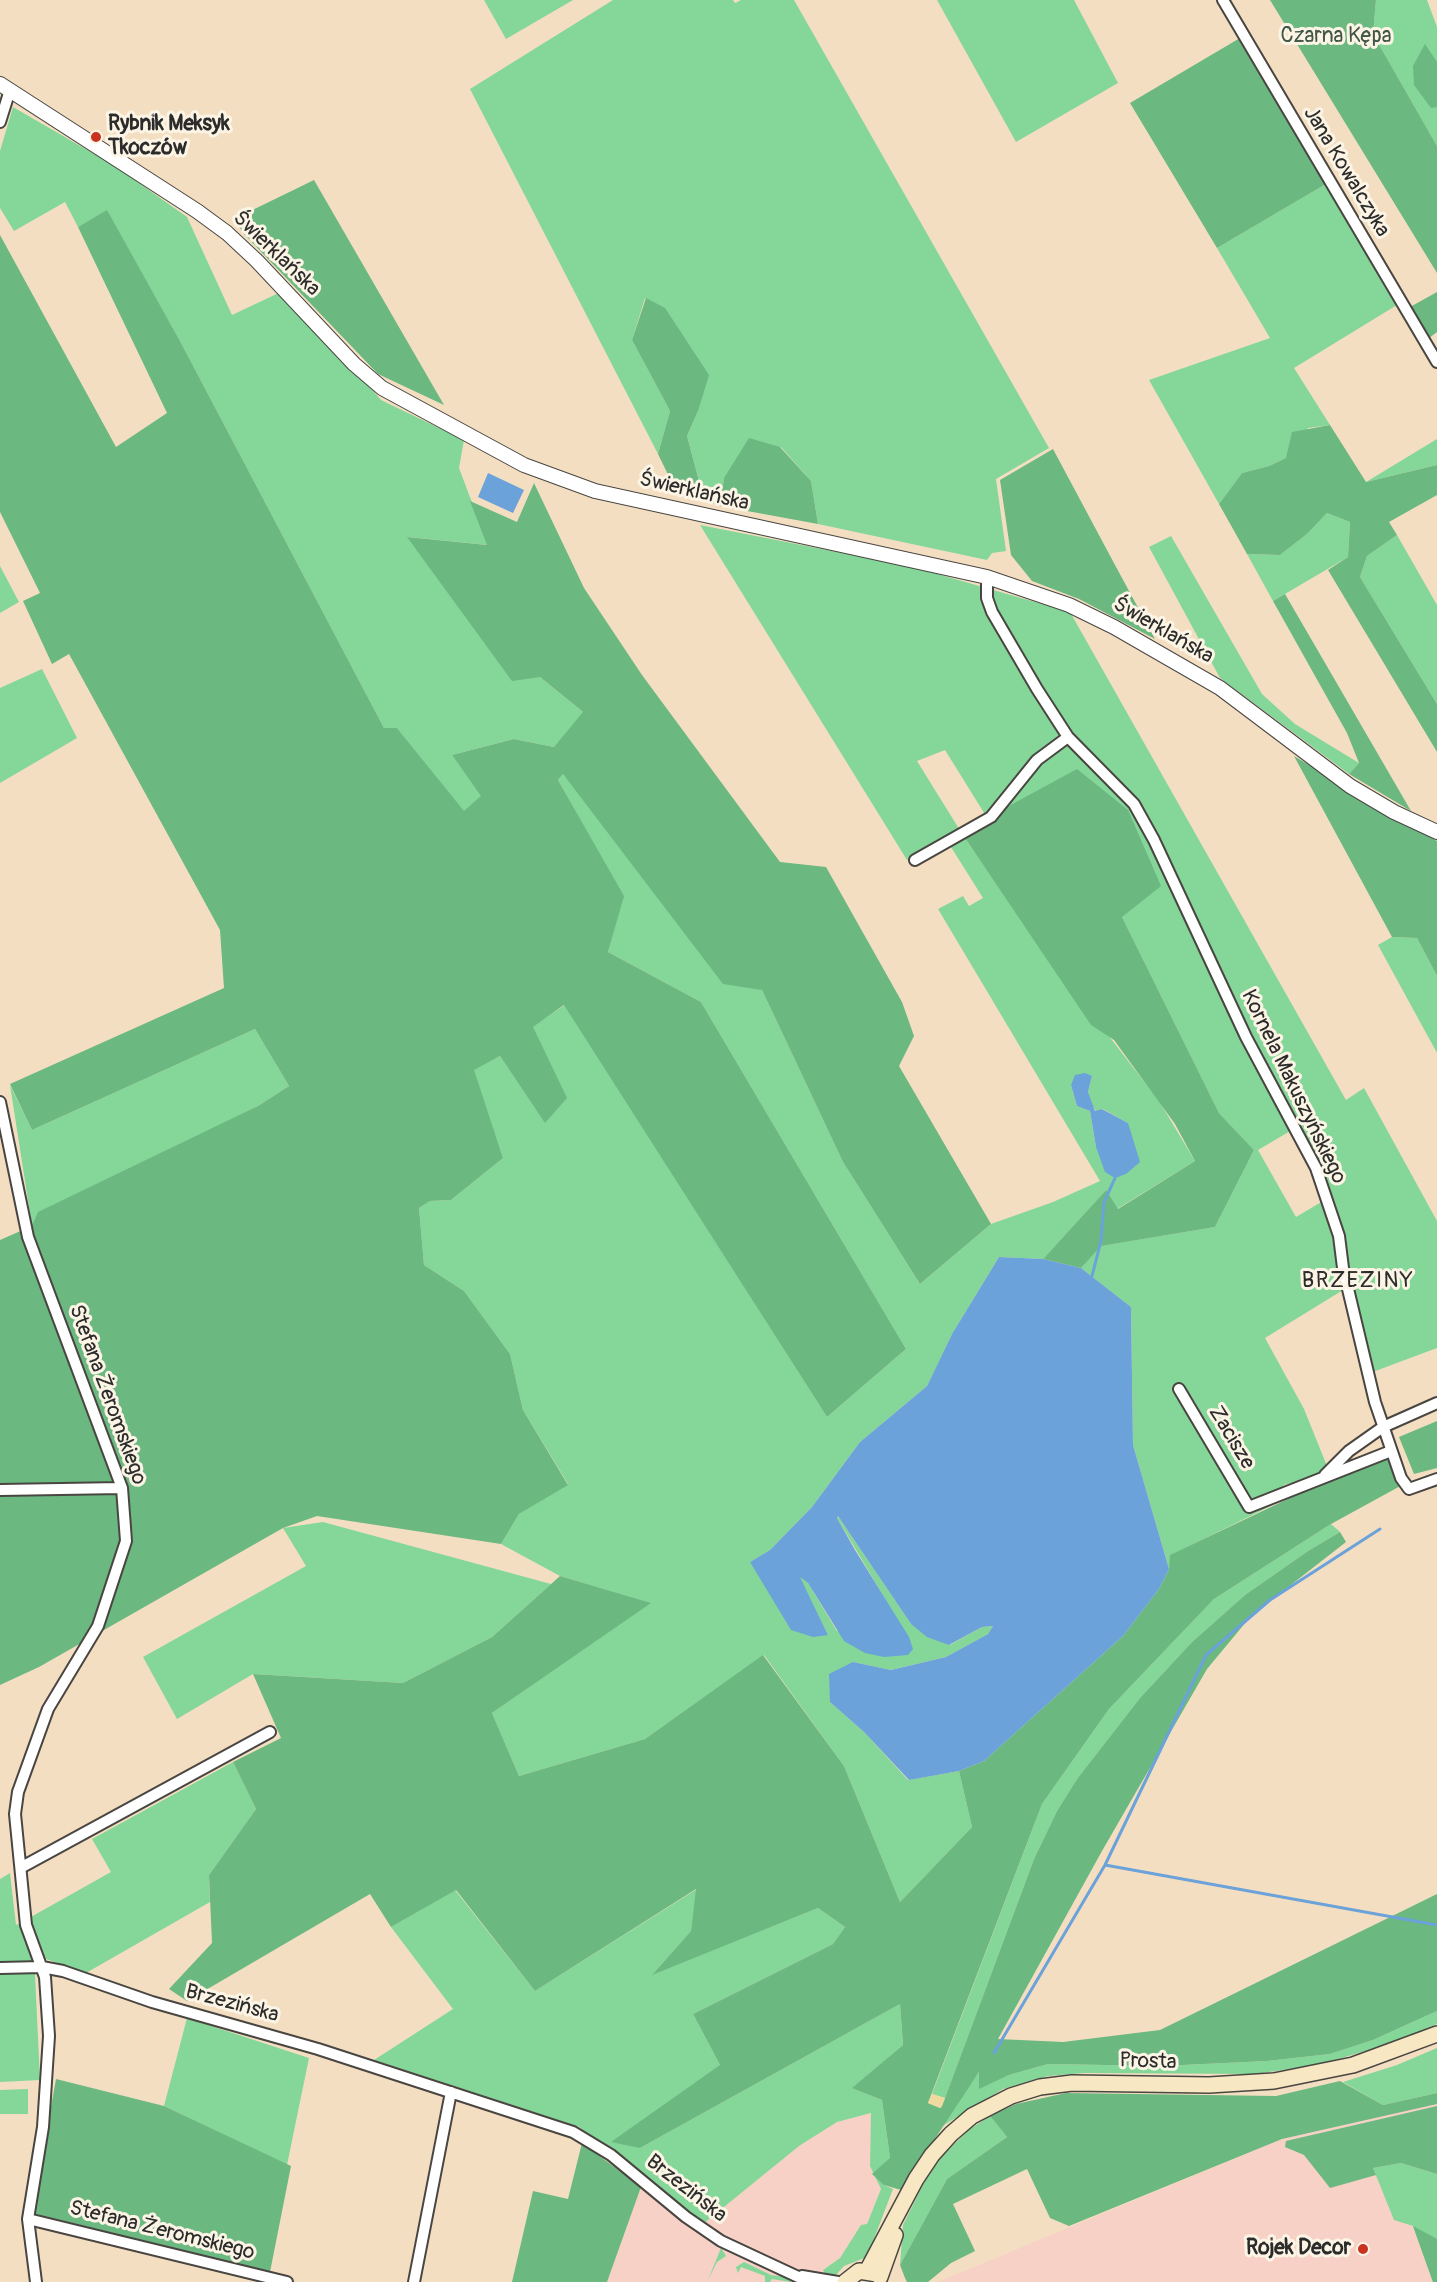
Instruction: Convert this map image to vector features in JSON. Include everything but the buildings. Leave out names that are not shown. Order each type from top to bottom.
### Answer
[{"type":"main road","name":"Prosta","points":[[877,2277],[902,2206],[925,2164],[951,2134],[980,2111],[1023,2091],[1054,2084],[1088,2082],[1209,2085],[1274,2081],[1353,2065],[1437,2034]]},
{"type":"main road","points":[[845,2282],[855,2273],[877,2277]]},
{"type":"street","name":"Jana Kowalczyka","points":[[1222,0],[1437,362]]},
{"type":"street","points":[[0,122],[5,87]]},
{"type":"street","name":"Świerklańska","points":[[5,87],[187,204],[227,233],[257,261],[354,364],[382,388],[524,465],[578,486],[620,497],[987,577],[1069,605],[1143,643],[1239,701],[1350,786],[1402,816],[1437,832]]},
{"type":"street","name":"Kornela Makuszyńskiego","points":[[987,577],[987,598],[992,612],[1068,737],[1134,804],[1154,840],[1246,1037],[1316,1168],[1339,1236],[1343,1268],[1383,1427],[1401,1478],[1410,1489],[1437,1479]]},
{"type":"street","points":[[915,860],[991,817],[1040,757],[1068,737]]},
{"type":"street","name":"Stefana Żeromskiego","points":[[0,1102],[28,1237],[122,1488],[126,1541],[98,1626],[48,1709],[18,1792],[15,1814],[26,1925],[42,1967],[50,2052],[43,2127],[28,2218],[36,2282]]},
{"type":"street","name":"Zacisze","points":[[1179,1389],[1249,1507],[1323,1476]]},
{"type":"street","points":[[1323,1476],[1349,1451],[1383,1427],[1437,1403]]},
{"type":"street","points":[[1323,1476],[1391,1451]]},
{"type":"street","points":[[0,1490],[122,1488]]},
{"type":"street","points":[[22,1867],[270,1732]]},
{"type":"street","name":"Brzezińska","points":[[0,1968],[42,1967],[63,1971],[152,2002],[244,2026],[583,2136],[611,2155],[686,2217],[721,2241],[809,2282]]},
{"type":"street","points":[[414,2282],[451,2092]]},
{"type":"street","name":"Stefana Żeromskiego","points":[[28,2218],[287,2282]]},
{"type":"street","name":"Brzezińska","points":[[798,2275],[838,2282]]},
{"type":"shaded area","points":[[1437,2104],[1437,2282],[938,2282],[1282,2139]]},
{"type":"shaded area","points":[[872,2113],[870,2166],[881,2189],[867,2224],[861,2225],[840,2258],[824,2268],[823,2275],[774,2262],[703,2224],[799,2146],[837,2122]]},
{"type":"shaded area","points":[[643,2182],[721,2245],[793,2282],[607,2282]]},
{"type":"green space","points":[[484,0],[573,0],[506,39]]},
{"type":"green space","points":[[613,0],[733,0],[735,3],[741,0],[794,0],[1049,448],[996,479],[1006,551],[992,553],[987,560],[818,524],[811,481],[781,447],[724,478],[720,506],[704,500],[687,436],[698,411],[645,298],[632,340],[670,411],[658,454],[470,89]]},
{"type":"green space","points":[[937,0],[1074,0],[1118,83],[1016,142]]},
{"type":"green space","name":"Czarna Kępa","points":[[1270,0],[1376,0],[1373,34],[1437,146],[1437,273]]},
{"type":"green space","points":[[1376,0],[1427,0],[1437,27],[1437,146],[1373,34]]},
{"type":"green space","points":[[1240,38],[1326,184],[1217,248],[1130,103]]},
{"type":"green space","points":[[1425,44],[1437,62],[1437,107],[1431,108],[1414,85],[1413,66]]},
{"type":"green space","points":[[13,107],[115,166],[187,217],[232,315],[285,290],[381,400],[464,440],[459,468],[488,545],[408,537],[540,677],[584,713],[554,747],[514,739],[452,755],[482,796],[464,812],[397,728],[384,728],[180,341],[107,211],[78,227],[65,202],[14,231],[0,208],[0,151]]},
{"type":"green space","points":[[314,180],[444,405],[378,374],[244,234],[234,219]]},
{"type":"green space","points":[[1326,184],[1397,305],[1294,368],[1330,425],[1308,428],[1286,458],[1269,466],[1242,473],[1219,504],[1149,380],[1270,338],[1217,248]]},
{"type":"green space","points":[[107,210],[180,341],[384,728],[397,728],[464,811],[481,796],[452,755],[514,739],[554,747],[583,712],[540,677],[512,681],[407,537],[487,545],[470,501],[517,522],[534,483],[584,588],[642,675],[780,862],[826,867],[902,1002],[914,1036],[899,1066],[991,1224],[920,1284],[843,1162],[762,990],[723,984],[563,774],[558,780],[624,896],[608,952],[701,1002],[906,1349],[827,1417],[564,1005],[533,1027],[567,1098],[545,1123],[500,1056],[474,1070],[503,1158],[451,1200],[430,1201],[419,1208],[424,1265],[464,1291],[510,1354],[523,1410],[568,1485],[519,1514],[501,1544],[317,1516],[283,1528],[39,1667],[0,1685],[0,1240],[32,1226],[38,1212],[258,1106],[289,1086],[255,1029],[32,1130],[10,1084],[224,988],[220,930],[69,654],[52,664],[23,601],[40,593],[0,512],[0,235],[116,447],[167,413],[78,227]]},
{"type":"green space","points":[[1437,292],[1437,332],[1429,338],[1410,307]]},
{"type":"green space","points":[[646,298],[665,308],[709,375],[698,411],[687,436],[704,500],[677,493],[658,454],[670,411],[632,340]]},
{"type":"green space","points":[[1330,425],[1366,482],[1437,465],[1437,495],[1389,522],[1397,535],[1367,556],[1360,577],[1437,704],[1437,752],[1328,570],[1348,557],[1350,522],[1327,513],[1307,534],[1280,555],[1247,554],[1219,504],[1242,473],[1269,466],[1286,458],[1292,432]]},
{"type":"green space","points":[[749,438],[780,447],[811,481],[818,524],[720,506],[724,478]]},
{"type":"green space","points":[[1437,439],[1437,465],[1366,482]]},
{"type":"green space","points":[[1053,449],[1155,639],[1079,599],[1032,581],[1011,555],[1000,480]]},
{"type":"green space","points":[[1327,513],[1350,522],[1348,557],[1273,601],[1247,554],[1280,555],[1307,534]]},
{"type":"green space","points":[[700,525],[913,567],[1070,612],[1346,1100],[1364,1088],[1437,1221],[1437,1348],[1362,1376],[1343,1290],[1265,1338],[1304,1409],[1329,1471],[1323,1476],[1283,1485],[1295,1494],[1171,1555],[1169,1569],[1133,1445],[1131,1307],[1081,1268],[1100,1246],[1215,1227],[1254,1150],[1219,1113],[1122,917],[986,816],[945,750],[917,761],[961,832],[1031,935],[1159,1101],[1195,1161],[1117,1209],[1106,1190],[1043,1259],[999,1257],[952,1334],[927,1386],[860,1442],[812,1507],[770,1550],[750,1562],[828,1635],[799,1576],[808,1583],[837,1631],[897,1619],[837,1518],[838,1516],[911,1624],[950,1645],[982,1627],[993,1626],[988,1634],[946,1657],[891,1670],[853,1662],[830,1702],[864,1732],[908,1780],[959,1771],[972,1827],[900,1902],[844,1766],[764,1655],[645,1739],[519,1776],[492,1713],[650,1603],[560,1576],[501,1544],[519,1514],[568,1484],[523,1410],[510,1354],[464,1291],[424,1265],[419,1208],[430,1201],[451,1200],[503,1158],[473,1070],[500,1056],[545,1122],[532,1027],[565,1005],[827,1417],[906,1349],[701,1002],[608,952],[623,896],[558,780],[563,774],[762,990],[843,1162],[920,1284],[991,1224],[1053,1202],[1100,1181],[938,909],[963,896],[969,906],[983,898],[946,839],[907,860]],"holes":[[[1092,1076],[1088,1092],[1089,1101],[1096,1111],[1103,1109],[1128,1123],[1096,1147],[1090,1111],[1077,1106],[1071,1085]],[[1292,1130],[1314,1171],[1323,1201],[1296,1217],[1258,1150]]]},
{"type":"green space","points":[[1397,535],[1437,605],[1437,704],[1360,577],[1367,556]]},
{"type":"green space","points":[[1171,536],[1262,694],[1295,724],[1359,763],[1349,774],[1220,678],[1149,547]]},
{"type":"green space","points":[[0,566],[19,602],[0,613]]},
{"type":"green space","points":[[1285,594],[1411,811],[1349,774],[1359,763],[1347,733],[1273,601]]},
{"type":"green space","points":[[42,669],[77,738],[0,783],[0,688]]},
{"type":"green space","points":[[1294,756],[1437,841],[1437,976],[1417,938],[1392,937]]},
{"type":"green space","points":[[1077,769],[1128,810],[1161,886],[1122,917],[1219,1113],[1254,1150],[1215,1227],[1101,1246],[1081,1268],[1043,1259],[1106,1190],[1118,1209],[1195,1161],[1175,1124],[1114,1040],[1091,1025],[961,832]]},
{"type":"green space","points":[[1392,937],[1417,938],[1437,976],[1437,1053],[1378,945]]},
{"type":"green space","points":[[255,1029],[289,1086],[258,1106],[32,1226],[10,1085],[32,1130]]},
{"type":"green space","points":[[1437,1421],[1437,1468],[1414,1474],[1399,1437]]},
{"type":"green space","points":[[1389,1457],[1404,1484],[1331,1524],[1214,1599],[1109,1709],[1042,1804],[928,2103],[940,2108],[942,2106],[1034,1859],[1057,1811],[1077,1779],[1140,1698],[1192,1642],[1245,1595],[1308,1551],[1340,1532],[1346,1542],[1251,1616],[1207,1669],[1102,1851],[998,2039],[1063,2042],[1160,2030],[1437,1894],[1437,2011],[1373,2040],[1330,2054],[1267,2061],[1162,2066],[1048,2064],[1009,2075],[979,2089],[979,2072],[901,2190],[884,2185],[872,2174],[890,2158],[882,2100],[852,2088],[903,2045],[900,2004],[640,2148],[611,2142],[720,2065],[693,2014],[833,1944],[845,1927],[818,1908],[652,1975],[691,1931],[696,1889],[535,1991],[456,1890],[391,1927],[370,1894],[187,2001],[169,1989],[212,1943],[209,1875],[256,1809],[233,1762],[281,1738],[253,1674],[403,1683],[492,1637],[560,1576],[651,1603],[492,1713],[519,1776],[645,1739],[763,1655],[844,1766],[900,1902],[972,1827],[959,1771],[984,1761],[1123,1636],[1159,1589],[1169,1569],[1170,1555],[1332,1478]]},
{"type":"green space","points":[[323,1522],[551,1584],[492,1637],[403,1683],[253,1674],[177,1719],[143,1657],[306,1566],[283,1528]]},
{"type":"green space","points":[[1331,1524],[1340,1532],[1308,1551],[1245,1595],[1192,1642],[1140,1698],[1077,1779],[1057,1811],[1034,1859],[945,2098],[932,2094],[1042,1804],[1109,1709],[1214,1599]]},
{"type":"green space","points":[[233,1762],[256,1809],[209,1875],[210,1902],[86,1973],[46,1959],[36,1945],[29,1918],[111,1872],[92,1839]]},
{"type":"green space","points":[[10,1873],[16,1925],[20,1923],[34,1963],[0,1964],[0,1879]]},
{"type":"green space","points":[[697,1889],[691,1931],[653,1974],[818,1908],[845,1927],[833,1944],[693,2014],[720,2065],[640,2148],[900,2004],[903,2045],[853,2088],[882,2100],[890,2158],[884,2185],[893,2189],[867,2257],[844,2266],[836,2275],[825,2274],[823,2270],[840,2258],[861,2225],[867,2224],[881,2189],[870,2166],[871,2113],[837,2122],[799,2146],[703,2224],[579,2127],[374,2060],[453,2009],[391,1927],[455,1890],[535,1991]]},
{"type":"green space","points":[[0,1972],[35,1974],[40,2080],[0,2082]]},
{"type":"green space","points":[[1437,2011],[1437,2024],[1395,2042],[1322,2064],[1256,2074],[1084,2073],[1048,2076],[1003,2089],[939,2128],[980,2071],[980,2088],[1009,2075],[1048,2064],[1162,2066],[1267,2061],[1330,2054],[1373,2040]]},
{"type":"green space","points":[[187,2018],[309,2058],[287,2165],[164,2106]]},
{"type":"green space","points":[[1437,2048],[1437,2093],[1383,2105],[1343,2082],[1397,2065]]},
{"type":"green space","points":[[56,2079],[164,2106],[291,2166],[270,2272],[32,2213]]},
{"type":"green space","points":[[1340,2081],[1383,2105],[1437,2093],[1437,2104],[1282,2139],[1069,2226],[1050,2218],[1027,2169],[953,2204],[975,2251],[951,2263],[928,2282],[907,2282],[905,2278],[900,2265],[947,2179],[1007,2137],[990,2116],[1016,2104],[1066,2093],[1276,2096]]},
{"type":"green space","points":[[28,2089],[28,2114],[0,2114],[0,2090]]},
{"type":"green space","points":[[1437,2106],[1437,2174],[1401,2163],[1373,2168],[1376,2175],[1330,2188],[1304,2155],[1285,2147],[1286,2141]]},
{"type":"green space","points":[[990,2116],[1007,2137],[947,2179],[900,2265],[903,2225],[925,2181],[942,2156],[970,2129]]},
{"type":"green space","points":[[582,2143],[641,2187],[607,2282],[512,2282],[533,2191],[568,2199]]},
{"type":"green space","points":[[1401,2163],[1437,2174],[1437,2282],[1433,2282],[1413,2226],[1394,2220],[1373,2168]]},
{"type":"green space","points":[[1413,2226],[1437,2239],[1437,2282],[1433,2282]]},
{"type":"green space","points":[[721,2248],[726,2256],[717,2262],[708,2280]]},
{"type":"green space","points":[[744,2262],[771,2275],[786,2277],[791,2282],[772,2279],[770,2282],[765,2282],[765,2276],[741,2267],[738,2273],[736,2267]]},
{"type":"sand","points":[[932,2094],[945,2098],[941,2108],[928,2103]]},
{"type":"water","points":[[488,473],[524,490],[513,513],[478,497]]},
{"type":"water","points":[[1085,1073],[1092,1076],[1088,1092],[1095,1111],[1102,1109],[1128,1123],[1140,1162],[1126,1174],[1115,1178],[1105,1172],[1096,1147],[1090,1111],[1077,1106],[1071,1085],[1075,1075]]},
{"type":"water","points":[[999,1257],[1043,1259],[1081,1268],[1131,1307],[1133,1445],[1169,1569],[1159,1589],[1123,1636],[984,1761],[959,1771],[909,1780],[864,1732],[830,1702],[829,1674],[853,1662],[891,1670],[946,1657],[988,1634],[993,1626],[982,1627],[949,1645],[927,1637],[911,1624],[838,1516],[855,1550],[909,1637],[913,1649],[908,1655],[884,1657],[865,1653],[844,1641],[808,1583],[800,1577],[828,1635],[813,1637],[791,1630],[750,1562],[770,1550],[812,1507],[860,1442],[927,1386],[952,1334]]},
{"type":"waterway","points":[[1092,1276],[1101,1241],[1104,1202],[1115,1178]]},
{"type":"waterway","points":[[994,2053],[1105,1865],[1206,1655],[1270,1600],[1380,1529]]},
{"type":"waterway","points":[[1105,1865],[1437,1925]]},
{"type":"place","name":"Rybnik Meksyk Tkoczów","points":[[96,137]]},
{"type":"place","name":"Rojek Decor","points":[[1363,2249]]},
{"type":"district","name":"BRZEZINY","points":[[1358,1281]]}]
